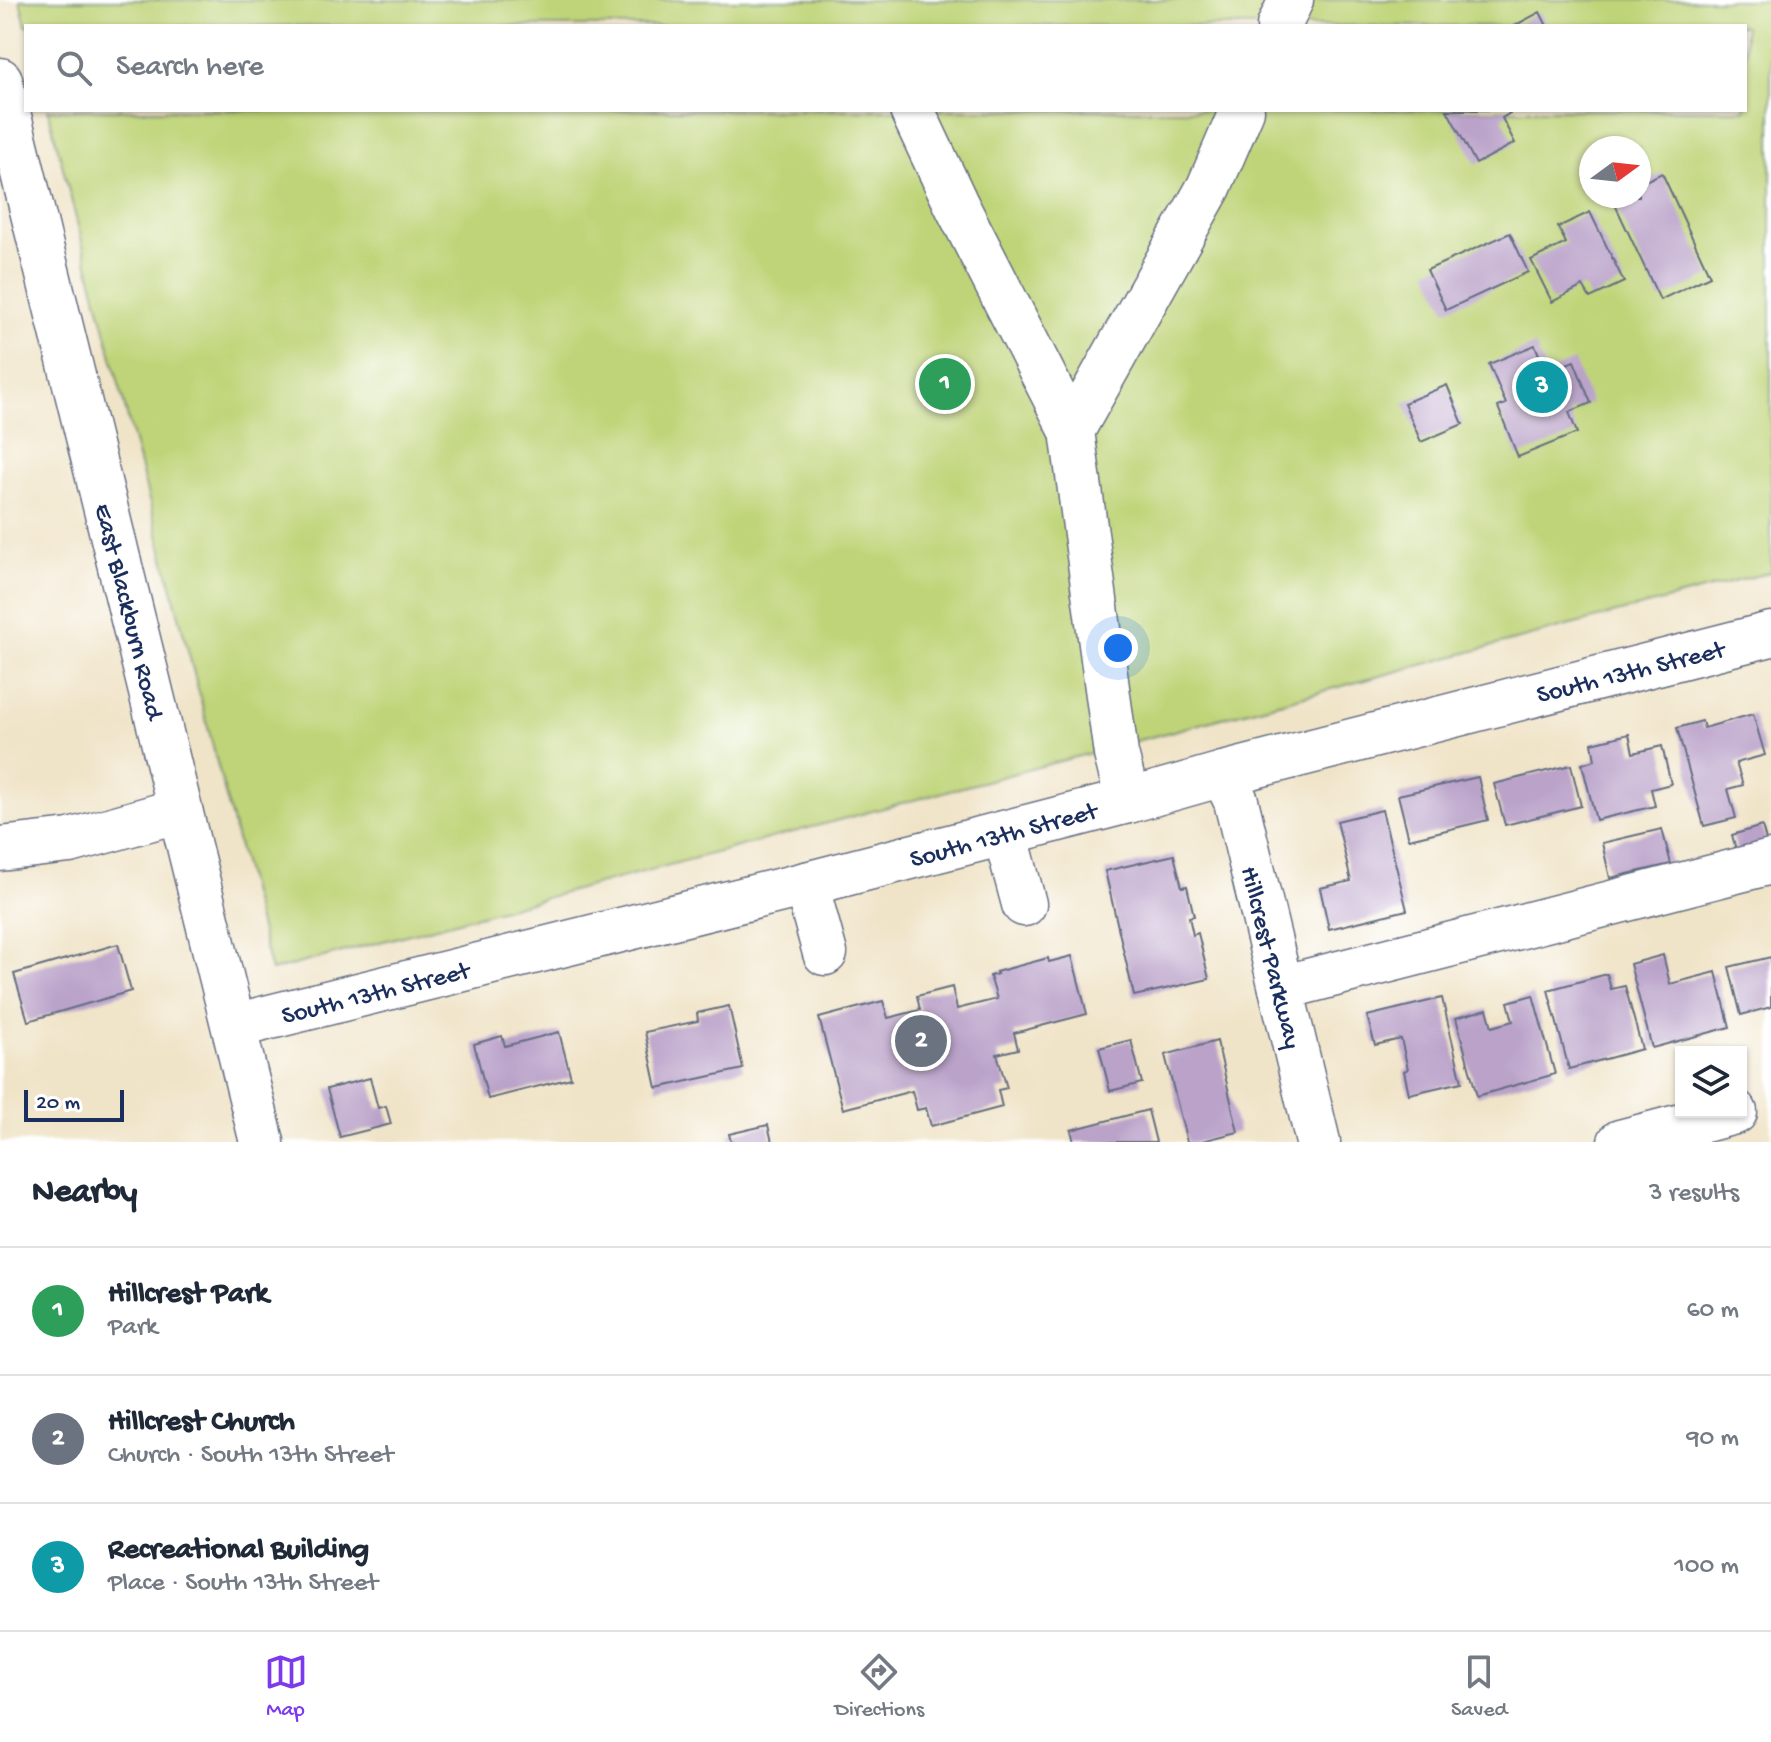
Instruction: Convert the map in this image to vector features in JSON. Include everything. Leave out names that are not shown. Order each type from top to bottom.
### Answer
[{"type":"street","points":[[1280,24],[1291,0]]},
{"type":"street","name":"East Blackburn Road","points":[[0,80],[262,1142]]},
{"type":"street","points":[[913,112],[957,206],[1072,431],[1116,754],[1128,801]]},
{"type":"street","points":[[1072,431],[1209,187],[1241,112]]},
{"type":"street","name":"South 13th Street","points":[[234,1026],[806,884],[1771,634]]},
{"type":"street","name":"Hillcrest Parkway","points":[[1223,774],[1236,801],[1318,1142]]},
{"type":"street","points":[[0,849],[70,841],[180,810]]},
{"type":"street","points":[[1005,833],[1024,904]]},
{"type":"street","points":[[1281,988],[1771,862]]},
{"type":"street","points":[[806,884],[825,953]]},
{"type":"street","points":[[1747,1109],[1771,1103]]},
{"type":"street","points":[[1620,1142],[1712,1118]]},
{"type":"green space","points":[[20,0],[1771,0],[1771,572],[271,971],[49,112],[1747,112],[1747,24],[26,24]]},
{"type":"building","points":[[1540,12],[1546,24],[1518,24]]},
{"type":"building","points":[[1448,112],[1510,112],[1502,118],[1515,143],[1476,164]]},
{"type":"building","points":[[1662,173],[1710,276],[1660,300],[1617,208],[1651,208],[1651,178]]},
{"type":"building","points":[[1590,212],[1624,282],[1590,298],[1583,286],[1552,302],[1531,260],[1566,243],[1558,227]]},
{"type":"building","points":[[1510,233],[1528,272],[1446,310],[1427,270]]},
{"type":"building","points":[[1535,345],[1546,372],[1574,361],[1591,403],[1569,412],[1577,433],[1518,457],[1498,407],[1506,404],[1489,364]]},
{"type":"building","points":[[1447,385],[1463,424],[1421,442],[1404,403]]},
{"type":"building","points":[[1753,714],[1765,755],[1736,763],[1743,785],[1728,789],[1736,818],[1704,826],[1677,728],[1702,721],[1704,728]]},
{"type":"building","points":[[1629,734],[1633,753],[1662,746],[1671,784],[1651,789],[1655,806],[1596,820],[1582,764],[1595,760],[1592,743]]},
{"type":"building","points":[[1571,765],[1581,806],[1505,825],[1494,784]]},
{"type":"building","points":[[1478,777],[1488,820],[1409,839],[1398,795]]},
{"type":"building","points":[[1382,810],[1407,910],[1329,929],[1320,888],[1351,881],[1337,821]]},
{"type":"building","points":[[1762,826],[1767,844],[1737,853],[1732,835]]},
{"type":"building","points":[[1662,829],[1671,864],[1610,878],[1602,843]]},
{"type":"building","points":[[1174,855],[1182,887],[1187,886],[1194,916],[1189,917],[1193,935],[1198,933],[1209,979],[1134,996],[1105,871]]},
{"type":"building","points":[[118,944],[131,991],[28,1021],[14,974]]},
{"type":"building","points":[[1663,955],[1670,984],[1716,972],[1730,1027],[1652,1048],[1630,964]]},
{"type":"building","points":[[1072,956],[1087,1014],[1014,1033],[1018,1049],[997,1054],[1007,1088],[998,1090],[1002,1107],[931,1126],[926,1108],[917,1110],[912,1091],[843,1109],[819,1018],[883,1001],[888,1018],[920,1010],[917,996],[952,987],[957,1009],[997,999],[990,976],[996,972],[1048,958],[1049,962]]},
{"type":"building","points":[[1771,957],[1771,1007],[1741,1015],[1729,967]]},
{"type":"building","points":[[1607,974],[1611,989],[1625,986],[1642,1049],[1569,1069],[1548,990]]},
{"type":"building","points":[[1533,995],[1555,1074],[1477,1096],[1456,1018],[1487,1009],[1492,1027],[1513,1021],[1508,1002]]},
{"type":"building","points":[[1442,998],[1462,1082],[1409,1094],[1404,1071],[1408,1069],[1401,1039],[1375,1045],[1367,1016]]},
{"type":"building","points":[[729,1006],[743,1069],[657,1088],[645,1032],[698,1021],[697,1013]]},
{"type":"building","points":[[559,1032],[571,1078],[488,1099],[474,1044],[502,1036],[505,1046]]},
{"type":"building","points":[[1131,1040],[1142,1083],[1110,1091],[1099,1048]]},
{"type":"building","points":[[1217,1041],[1238,1132],[1187,1142],[1165,1055]]},
{"type":"building","points":[[370,1078],[378,1108],[386,1106],[391,1124],[340,1137],[327,1089]]},
{"type":"building","points":[[1148,1110],[1156,1142],[1074,1142],[1071,1130]]},
{"type":"building","points":[[768,1125],[772,1142],[731,1142],[729,1134]]},
{"type":"place","name":"Hillcrest Park","points":[[945,384]]},
{"type":"place","name":"Recreational Building","points":[[1542,387]]},
{"type":"place","name":"Hillcrest Church","points":[[921,1041]]}]
